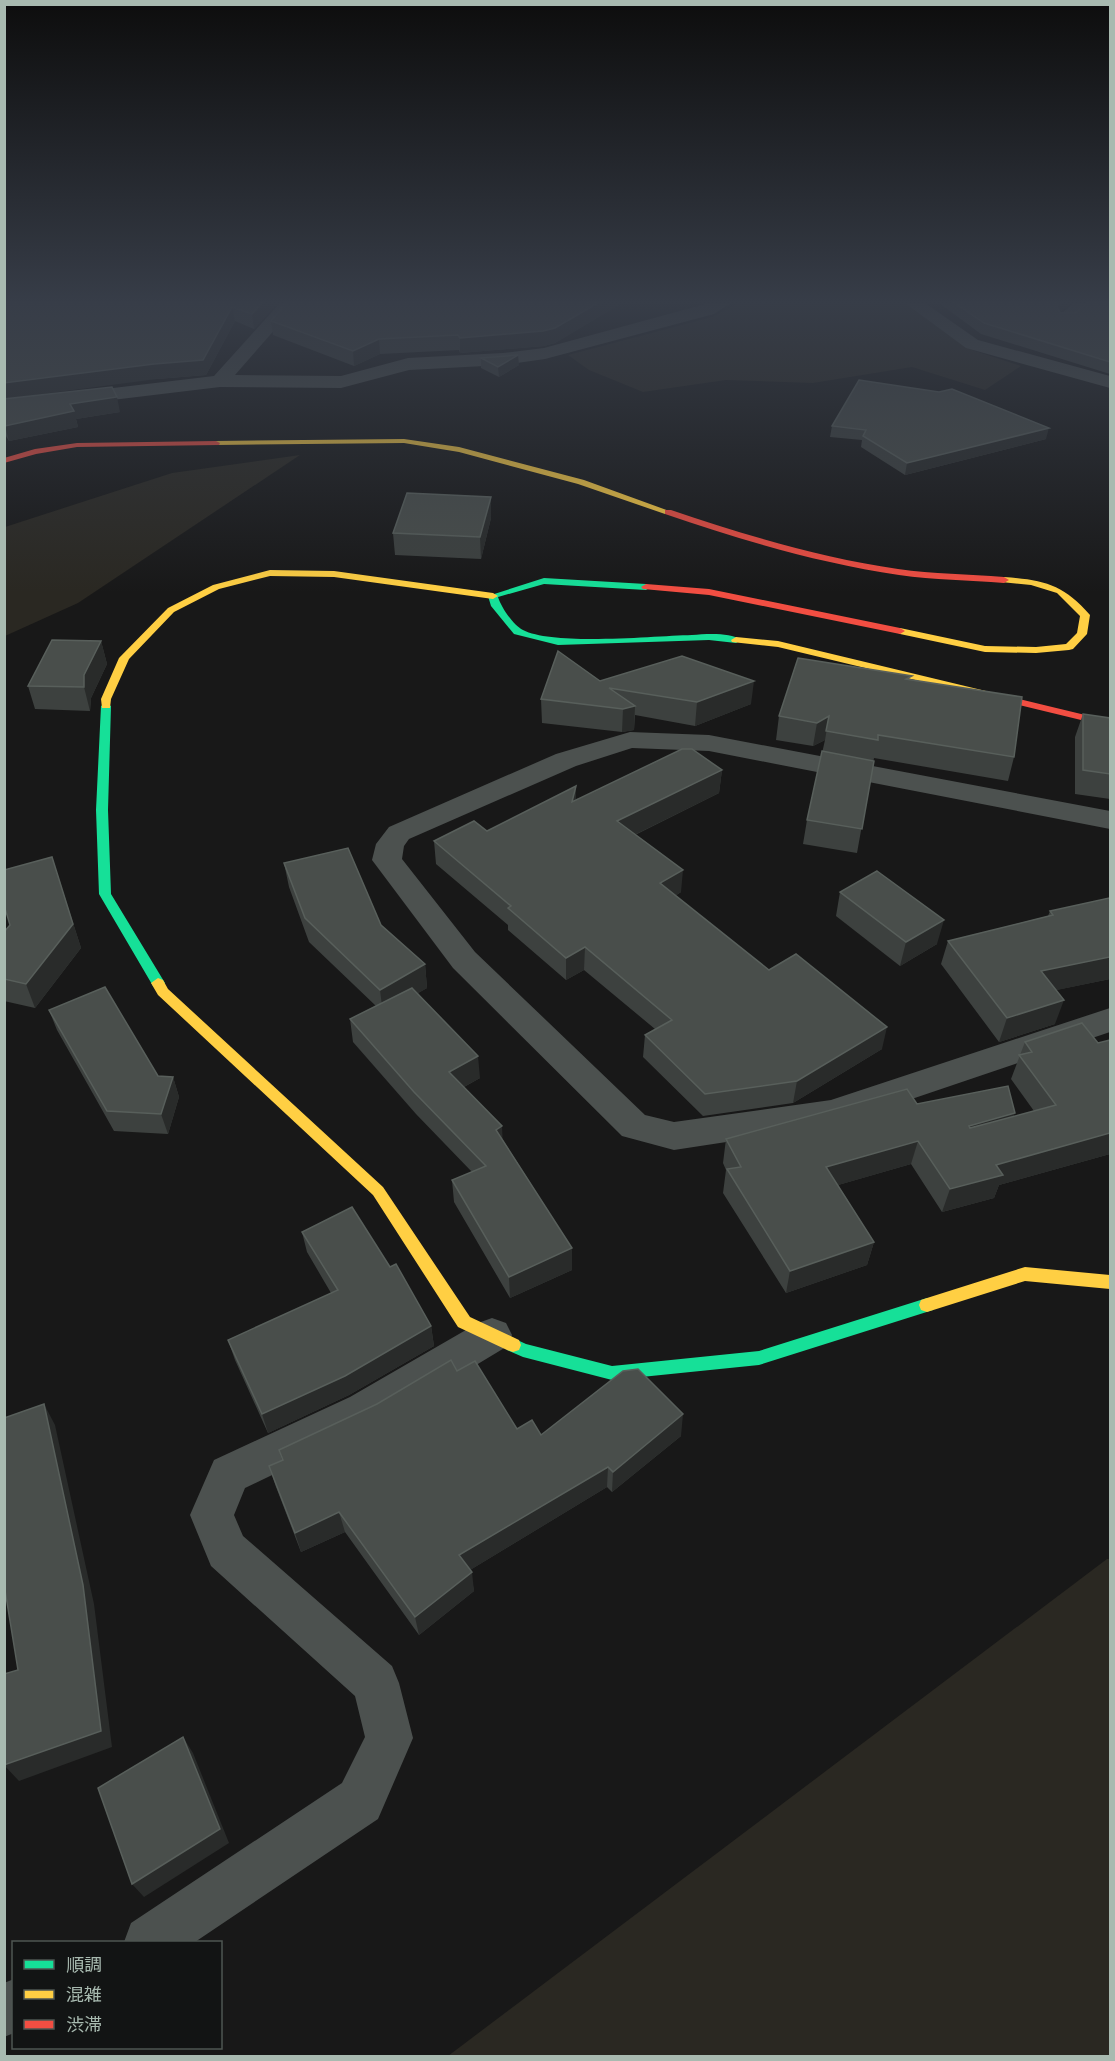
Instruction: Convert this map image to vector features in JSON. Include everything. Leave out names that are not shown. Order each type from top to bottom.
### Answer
[{"type":"street","points":[[4,407],[69,399]]},
{"type":"street","points":[[4,461],[35,452],[77,445],[404,441],[459,450],[581,482],[707,526],[820,556],[899,572],[1032,582],[1060,591],[1085,615],[1082,634],[1069,647],[1036,650],[985,649],[709,592],[639,586],[544,581],[493,596],[334,574],[270,573],[216,587],[171,610],[124,658],[106,699],[102,810],[105,894],[163,992],[378,1191],[464,1322],[523,1350],[612,1373],[759,1358],[1025,1274],[1110,1281]]},
{"type":"street","points":[[493,596],[496,606],[518,632],[558,642],[709,637],[778,644],[1110,724]]},
{"type":"street","points":[[1110,820],[709,743],[630,740],[566,760],[399,833],[390,844],[387,860],[464,960],[634,1126],[674,1136],[832,1113],[1110,1020]]},
{"type":"street","points":[[151,1941],[360,1801],[389,1738],[375,1683],[227,1551],[212,1515],[229,1474],[365,1410],[492,1335]]},
{"type":"shaded area","points":[[300,455],[78,603],[5,636],[5,527],[172,473]]},
{"type":"shaded area","points":[[1107,1559],[1110,1559],[1110,2056],[448,2056]]},
{"type":"building","points":[[4,399],[102,399],[70,404],[74,411],[4,425]]},
{"type":"building","points":[[848,399],[977,399],[1049,428],[907,463],[863,436],[866,430],[832,426]]},
{"type":"building","points":[[407,493],[491,497],[480,537],[393,533]]},
{"type":"building","points":[[52,640],[101,641],[84,675],[84,687],[28,686]]},
{"type":"building","points":[[558,651],[600,681],[682,656],[754,681],[697,702],[609,688],[635,706],[623,709],[541,699]]},
{"type":"building","points":[[798,658],[912,676],[906,679],[1022,697],[1014,757],[878,735],[878,740],[826,731],[829,716],[817,723],[779,716]]},
{"type":"building","points":[[1083,714],[1110,718],[1110,774],[1083,770]]},
{"type":"building","points":[[682,749],[692,749],[722,770],[617,821],[683,870],[660,883],[769,970],[796,954],[887,1027],[797,1081],[705,1094],[645,1035],[672,1020],[585,947],[566,958],[508,908],[511,906],[434,841],[474,821],[487,831],[576,786],[572,802]]},
{"type":"building","points":[[822,751],[874,761],[862,829],[807,820]]},
{"type":"building","points":[[348,848],[381,925],[425,964],[380,990],[305,918],[284,863]]},
{"type":"building","points":[[52,857],[73,924],[26,984],[4,979],[4,932],[10,925],[4,905],[4,870]]},
{"type":"building","points":[[877,871],[944,920],[906,942],[840,892]]},
{"type":"building","points":[[1109,898],[1110,957],[1041,971],[1064,1000],[1007,1018],[948,941],[1053,915],[1050,911]]},
{"type":"building","points":[[105,987],[158,1076],[173,1077],[161,1114],[107,1111],[49,1010]]},
{"type":"building","points":[[412,988],[478,1056],[449,1072],[502,1126],[496,1130],[572,1248],[509,1277],[452,1180],[486,1166],[414,1092],[350,1019]]},
{"type":"building","points":[[1082,1023],[1098,1043],[1110,1040],[1110,1133],[996,1165],[1003,1175],[950,1189],[918,1141],[826,1167],[874,1242],[790,1271],[727,1169],[741,1167],[726,1139],[907,1089],[917,1104],[1008,1086],[1015,1113],[969,1126],[970,1128],[1056,1105],[1019,1055],[1032,1052],[1025,1042]]},
{"type":"building","points":[[352,1207],[390,1267],[396,1264],[431,1326],[345,1376],[262,1414],[228,1340],[338,1290],[302,1232]]},
{"type":"building","points":[[451,1360],[457,1371],[475,1361],[517,1429],[532,1420],[541,1435],[623,1371],[638,1369],[683,1414],[613,1472],[608,1467],[459,1555],[472,1572],[415,1617],[339,1512],[295,1533],[269,1466],[283,1460],[279,1450],[377,1404]]},
{"type":"building","points":[[44,1404],[83,1585],[101,1731],[4,1765],[4,1674],[18,1670],[4,1584],[4,1418]]},
{"type":"building","points":[[183,1737],[220,1829],[132,1884],[98,1788]]},
{"type":"traffic: fast","points":[[646,587],[544,581],[493,596],[496,606],[518,632],[558,642],[709,637],[736,640]]},
{"type":"traffic: fast","points":[[106,706],[102,810],[105,894],[158,983]]},
{"type":"traffic: fast","points":[[513,1345],[523,1350],[612,1373],[759,1358],[927,1305]]},
{"type":"traffic: slow","points":[[216,443],[404,441],[459,450],[581,482],[668,512]]},
{"type":"traffic: slow","points":[[106,706],[106,699],[124,658],[171,610],[216,587],[270,573],[334,574],[493,596]]},
{"type":"traffic: slow","points":[[900,631],[985,649],[1036,650],[1069,647],[1082,634],[1085,615],[1060,591],[1032,582],[1004,580]]},
{"type":"traffic: slow","points":[[736,640],[778,644],[986,694]]},
{"type":"traffic: slow","points":[[158,983],[163,992],[378,1191],[464,1322],[513,1345]]},
{"type":"traffic: slow","points":[[927,1305],[1025,1274],[1110,1282]]},
{"type":"traffic: jam","points":[[4,461],[35,452],[77,445],[216,443]]},
{"type":"traffic: jam","points":[[668,512],[753,540],[840,562],[912,574],[1004,580]]},
{"type":"traffic: jam","points":[[646,587],[709,592],[900,631]]},
{"type":"traffic: jam","points":[[986,694],[1110,724]]}]
